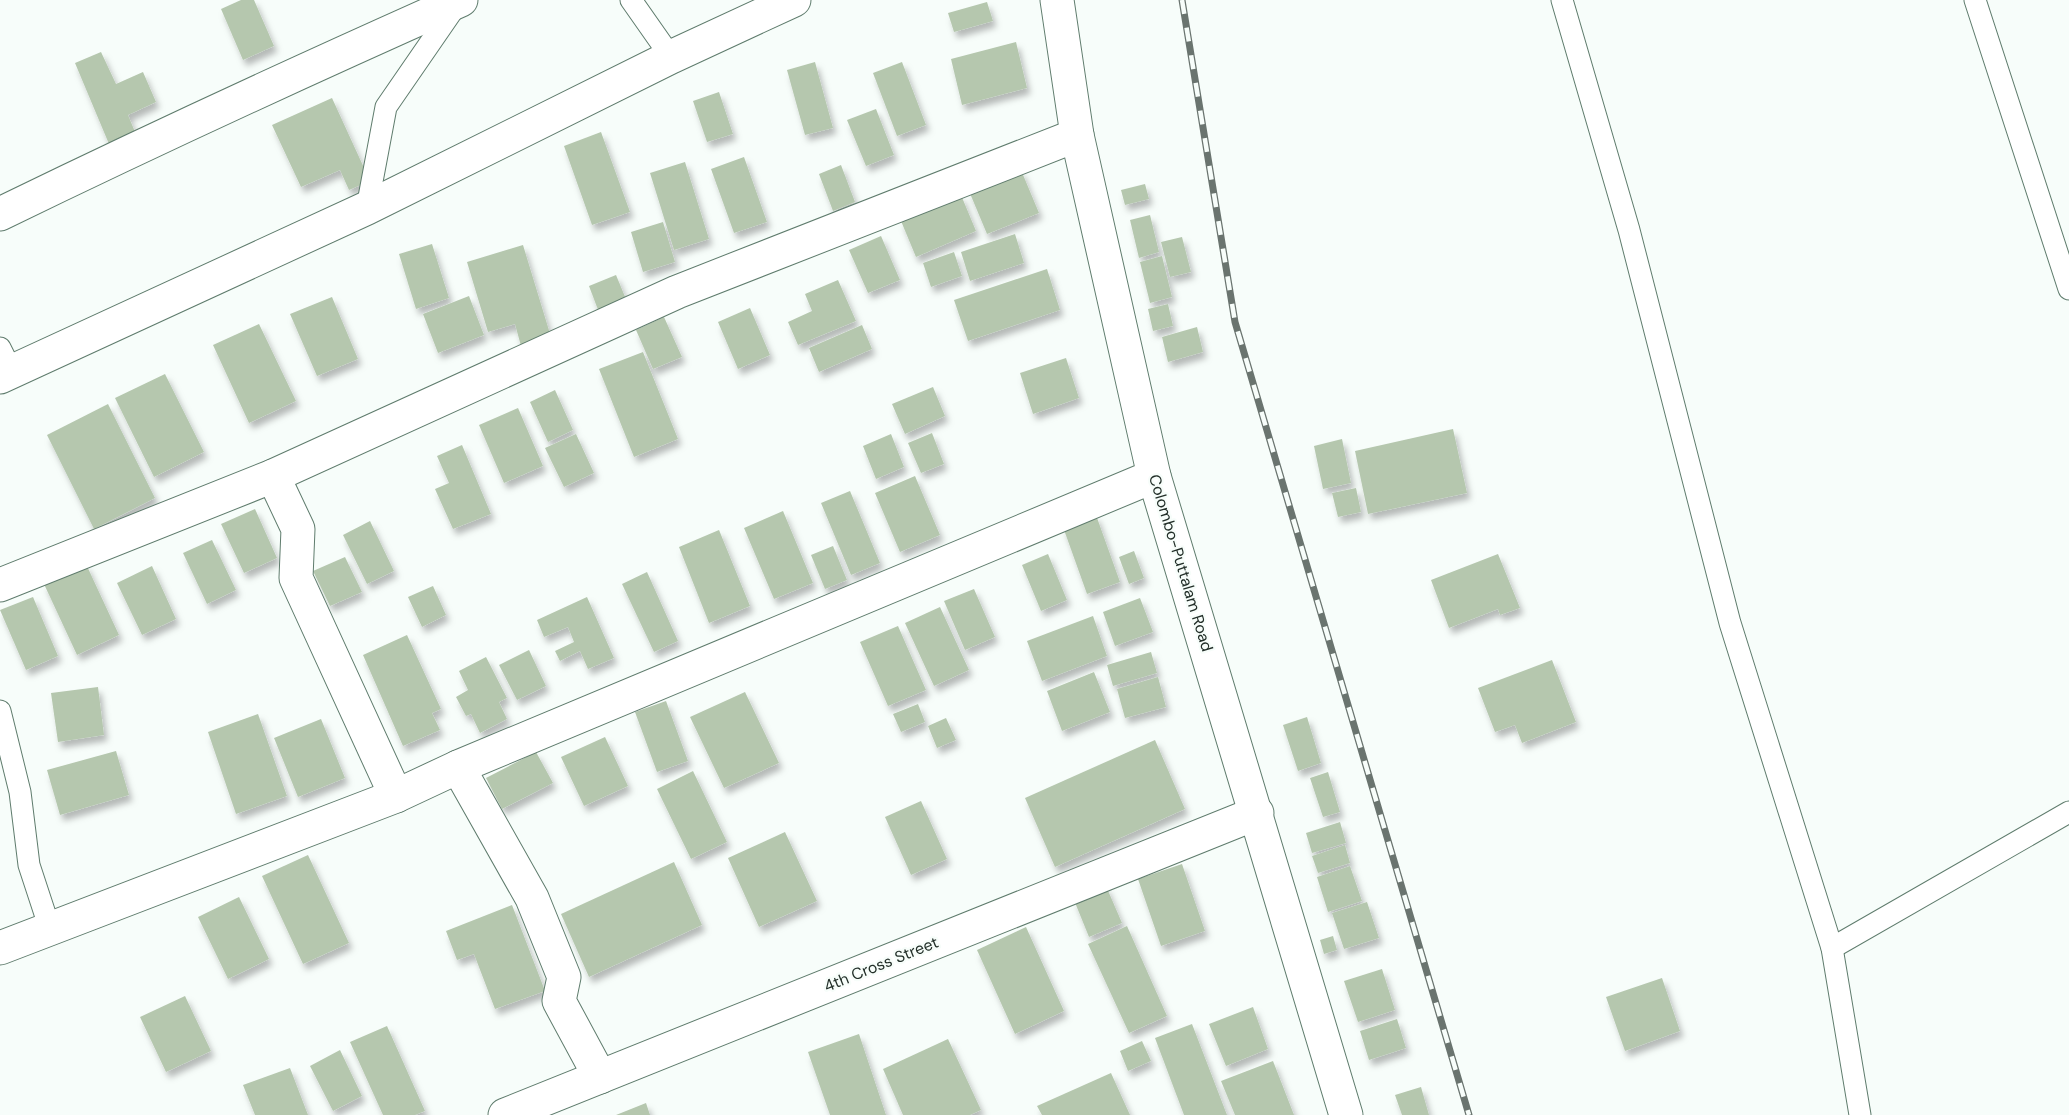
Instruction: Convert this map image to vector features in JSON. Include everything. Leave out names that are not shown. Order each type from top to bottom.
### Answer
[{"type":"main road","points":[[0,214],[123,154],[460,0]]},
{"type":"main road","points":[[4,366],[367,208],[671,57],[794,0]]},
{"type":"main road","name":"Colombo-Puttalam Road","points":[[1057,0],[1077,135],[1154,476],[1346,1115]]},
{"type":"main road","points":[[0,585],[273,476],[677,292],[1077,135]]},
{"type":"main road","points":[[273,476],[298,529],[296,578],[396,796]]},
{"type":"main road","points":[[0,948],[396,796],[458,767],[1154,476]]},
{"type":"main road","points":[[458,767],[532,898],[564,977],[559,1001],[600,1077]]},
{"type":"main road","name":"4th Cross Street","points":[[505,1115],[1257,813]]},
{"type":"lane","points":[[367,208],[386,107],[460,0]]},
{"type":"lane","points":[[631,0],[671,57]]},
{"type":"lane","points":[[1562,0],[1629,230],[1730,623],[1832,948],[1860,1115]]},
{"type":"lane","points":[[1975,0],[2069,289]]},
{"type":"lane","points":[[0,711],[20,792],[29,865],[50,929]]},
{"type":"lane","points":[[1832,948],[2069,812]]},
{"type":"building","points":[[241,0],[254,0],[274,46],[243,60],[221,9]]},
{"type":"building","points":[[987,2],[993,21],[954,32],[948,13]]},
{"type":"building","points":[[1016,42],[1027,88],[962,105],[951,59]]},
{"type":"building","points":[[101,52],[116,84],[143,72],[156,102],[128,115],[135,132],[109,144],[75,63]]},
{"type":"building","points":[[815,62],[833,128],[805,135],[787,70]]},
{"type":"building","points":[[902,62],[926,125],[897,136],[873,73]]},
{"type":"building","points":[[719,92],[733,134],[707,142],[693,101]]},
{"type":"building","points":[[332,98],[370,181],[349,190],[340,170],[301,187],[272,125]]},
{"type":"building","points":[[876,109],[894,155],[866,166],[847,120]]},
{"type":"building","points":[[601,132],[630,212],[592,225],[564,146]]},
{"type":"building","points":[[744,157],[767,222],[734,233],[711,169]]},
{"type":"building","points":[[685,162],[709,239],[674,250],[650,173]]},
{"type":"building","points":[[841,165],[855,202],[833,211],[819,174]]},
{"type":"building","points":[[1021,170],[1039,213],[987,234],[969,191]]},
{"type":"building","points":[[1145,184],[1149,199],[1125,205],[1121,190]]},
{"type":"building","points":[[961,195],[976,231],[916,257],[901,221]]},
{"type":"building","points":[[1150,215],[1159,252],[1139,258],[1130,220]]},
{"type":"building","points":[[663,222],[675,262],[643,272],[631,232]]},
{"type":"building","points":[[1015,234],[1024,263],[970,281],[961,252]]},
{"type":"building","points":[[881,236],[900,280],[868,293],[849,250]]},
{"type":"building","points":[[1182,237],[1191,272],[1170,277],[1161,242]]},
{"type":"building","points":[[432,244],[449,298],[416,309],[399,254]]},
{"type":"building","points":[[523,245],[551,337],[521,346],[515,324],[488,332],[467,262]]},
{"type":"building","points":[[954,252],[962,276],[931,287],[923,263]]},
{"type":"building","points":[[1162,256],[1172,297],[1150,303],[1140,262]]},
{"type":"building","points":[[1047,269],[1060,310],[968,341],[954,300]]},
{"type":"building","points":[[616,275],[628,304],[600,315],[589,286]]},
{"type":"building","points":[[838,280],[856,321],[798,345],[788,322],[812,311],[805,294]]},
{"type":"building","points":[[469,296],[484,335],[438,353],[423,314]]},
{"type":"building","points":[[332,297],[358,359],[317,376],[290,314]]},
{"type":"building","points":[[1168,304],[1173,326],[1153,331],[1148,309]]},
{"type":"building","points":[[750,308],[770,355],[738,369],[718,322]]},
{"type":"building","points":[[664,317],[682,357],[653,369],[636,330]]},
{"type":"building","points":[[259,324],[296,401],[249,423],[213,345]]},
{"type":"building","points":[[862,325],[872,349],[819,372],[809,348]]},
{"type":"building","points":[[1197,327],[1203,352],[1168,362],[1162,337]]},
{"type":"building","points":[[643,352],[678,439],[634,457],[599,369]]},
{"type":"building","points":[[1066,358],[1079,398],[1033,414],[1020,373]]},
{"type":"building","points":[[165,374],[204,452],[154,477],[115,398]]},
{"type":"building","points":[[933,387],[945,416],[905,434],[892,404]]},
{"type":"building","points":[[555,390],[573,430],[548,442],[530,402]]},
{"type":"building","points":[[108,404],[155,498],[94,529],[47,435]]},
{"type":"building","points":[[518,408],[543,466],[504,483],[479,425]]},
{"type":"building","points":[[1453,429],[1467,493],[1368,514],[1355,451]]},
{"type":"building","points":[[932,433],[944,464],[921,473],[908,443]]},
{"type":"building","points":[[576,434],[594,473],[564,487],[545,448]]},
{"type":"building","points":[[891,434],[904,467],[876,479],[863,446]]},
{"type":"building","points":[[1342,439],[1351,483],[1323,489],[1314,446]]},
{"type":"building","points":[[462,445],[491,514],[453,529],[435,489],[449,483],[437,456]]},
{"type":"building","points":[[915,476],[940,535],[900,552],[875,493]]},
{"type":"building","points":[[1356,488],[1361,512],[1338,517],[1332,493]]},
{"type":"building","points":[[850,491],[880,563],[851,575],[821,503]]},
{"type":"building","points":[[255,509],[277,558],[244,573],[221,524]]},
{"type":"building","points":[[783,511],[813,583],[774,599],[744,528]]},
{"type":"building","points":[[1096,515],[1120,582],[1087,594],[1063,527]]},
{"type":"building","points":[[370,521],[394,571],[367,584],[343,535]]},
{"type":"building","points":[[719,530],[750,606],[709,623],[679,547]]},
{"type":"building","points":[[212,540],[236,590],[207,604],[183,553]]},
{"type":"building","points":[[833,546],[847,580],[825,589],[811,555]]},
{"type":"building","points":[[1134,551],[1144,578],[1129,584],[1119,557]]},
{"type":"building","points":[[1048,554],[1067,600],[1041,611],[1022,565]]},
{"type":"building","points":[[1498,554],[1520,608],[1500,615],[1498,609],[1449,628],[1431,580]]},
{"type":"building","points":[[345,557],[362,592],[330,606],[313,571]]},
{"type":"building","points":[[86,564],[119,635],[77,655],[44,584]]},
{"type":"building","points":[[152,566],[176,619],[142,635],[117,583]]},
{"type":"building","points":[[647,572],[678,641],[654,652],[622,584]]},
{"type":"building","points":[[433,586],[446,615],[422,627],[408,597]]},
{"type":"building","points":[[974,589],[995,637],[965,650],[944,601]]},
{"type":"building","points":[[33,597],[58,656],[26,670],[0,610]]},
{"type":"building","points":[[587,597],[614,658],[588,669],[580,651],[560,661],[555,651],[574,642],[568,627],[544,637],[537,620]]},
{"type":"building","points":[[1140,598],[1153,632],[1115,646],[1103,612]]},
{"type":"building","points":[[940,607],[969,670],[934,686],[905,623]]},
{"type":"building","points":[[1093,616],[1107,656],[1042,681],[1027,641]]},
{"type":"building","points":[[898,626],[926,690],[888,706],[860,642]]},
{"type":"building","points":[[407,635],[441,709],[432,713],[440,730],[403,746],[363,655]]},
{"type":"building","points":[[529,650],[546,686],[517,700],[499,665]]},
{"type":"building","points":[[1151,652],[1157,673],[1113,686],[1107,665]]},
{"type":"building","points":[[486,657],[507,698],[499,702],[507,719],[480,733],[471,714],[466,716],[456,697],[468,690],[459,671]]},
{"type":"building","points":[[1552,660],[1576,722],[1522,743],[1515,725],[1495,732],[1478,688]]},
{"type":"building","points":[[1094,672],[1110,712],[1062,731],[1047,691]]},
{"type":"building","points":[[1158,677],[1166,707],[1125,718],[1117,689]]},
{"type":"building","points":[[98,687],[104,735],[58,742],[51,693]]},
{"type":"building","points":[[745,692],[779,763],[724,788],[690,717]]},
{"type":"building","points":[[666,701],[688,761],[657,772],[635,712]]},
{"type":"building","points":[[918,704],[925,722],[901,732],[893,714]]},
{"type":"building","points":[[258,714],[287,796],[236,814],[208,732]]},
{"type":"building","points":[[1307,717],[1321,763],[1298,771],[1283,725]]},
{"type":"building","points":[[946,718],[956,740],[937,748],[928,726]]},
{"type":"building","points":[[321,719],[345,778],[298,797],[274,738]]},
{"type":"building","points":[[605,737],[628,786],[584,806],[561,757]]},
{"type":"building","points":[[1155,740],[1185,809],[1055,867],[1025,798]]},
{"type":"building","points":[[116,751],[129,795],[60,815],[47,770]]},
{"type":"building","points":[[536,752],[553,783],[502,809],[486,778]]},
{"type":"building","points":[[693,771],[727,842],[691,859],[657,789]]},
{"type":"building","points":[[1328,772],[1340,812],[1323,817],[1310,778]]},
{"type":"building","points":[[921,801],[947,859],[911,875],[885,817]]},
{"type":"building","points":[[1340,822],[1346,843],[1312,853],[1306,833]]},
{"type":"building","points":[[785,832],[817,901],[759,927],[728,858]]},
{"type":"building","points":[[1345,845],[1350,863],[1318,873],[1312,856]]},
{"type":"building","points":[[308,855],[349,943],[303,964],[262,876]]},
{"type":"building","points":[[674,862],[702,925],[589,977],[561,914]]},
{"type":"building","points":[[1182,864],[1205,931],[1161,946],[1138,879]]},
{"type":"building","points":[[1350,866],[1362,901],[1328,912],[1317,877]]},
{"type":"building","points":[[1106,886],[1122,923],[1089,937],[1074,900]]},
{"type":"building","points":[[239,897],[269,959],[228,979],[198,917]]},
{"type":"building","points":[[1367,902],[1379,938],[1344,949],[1332,913]]},
{"type":"building","points":[[512,905],[545,991],[495,1009],[474,954],[457,960],[446,931]]},
{"type":"building","points":[[1127,926],[1167,1016],[1129,1033],[1088,944]]},
{"type":"building","points":[[1026,927],[1064,1011],[1015,1034],[977,950]]},
{"type":"building","points":[[1333,936],[1337,950],[1324,954],[1320,940]]},
{"type":"building","points":[[1382,969],[1395,1010],[1358,1022],[1344,981]]},
{"type":"building","points":[[1662,978],[1680,1031],[1625,1051],[1606,997]]},
{"type":"building","points":[[185,996],[211,1051],[166,1072],[140,1017]]},
{"type":"building","points":[[1253,1007],[1268,1049],[1226,1066],[1209,1024]]},
{"type":"building","points":[[1397,1019],[1406,1048],[1369,1060],[1360,1031]]},
{"type":"building","points":[[1192,1024],[1227,1115],[1184,1115],[1155,1038]]},
{"type":"building","points":[[387,1026],[425,1111],[415,1115],[383,1115],[350,1042]]},
{"type":"building","points":[[859,1034],[886,1115],[830,1115],[808,1052]]},
{"type":"building","points":[[948,1039],[981,1110],[970,1115],[903,1115],[883,1069]]},
{"type":"building","points":[[1142,1041],[1151,1061],[1128,1071],[1120,1051]]},
{"type":"building","points":[[340,1050],[362,1096],[333,1111],[310,1066]]},
{"type":"building","points":[[1273,1061],[1294,1115],[1235,1115],[1221,1081]]},
{"type":"building","points":[[290,1068],[308,1115],[255,1115],[243,1085]]},
{"type":"building","points":[[1111,1073],[1130,1115],[1042,1115],[1037,1106]]},
{"type":"building","points":[[1421,1087],[1429,1115],[1402,1115],[1395,1095]]},
{"type":"building","points":[[646,1103],[650,1115],[616,1115]]},
{"type":"railway","points":[[1182,0],[1235,322],[1469,1115]]}]
